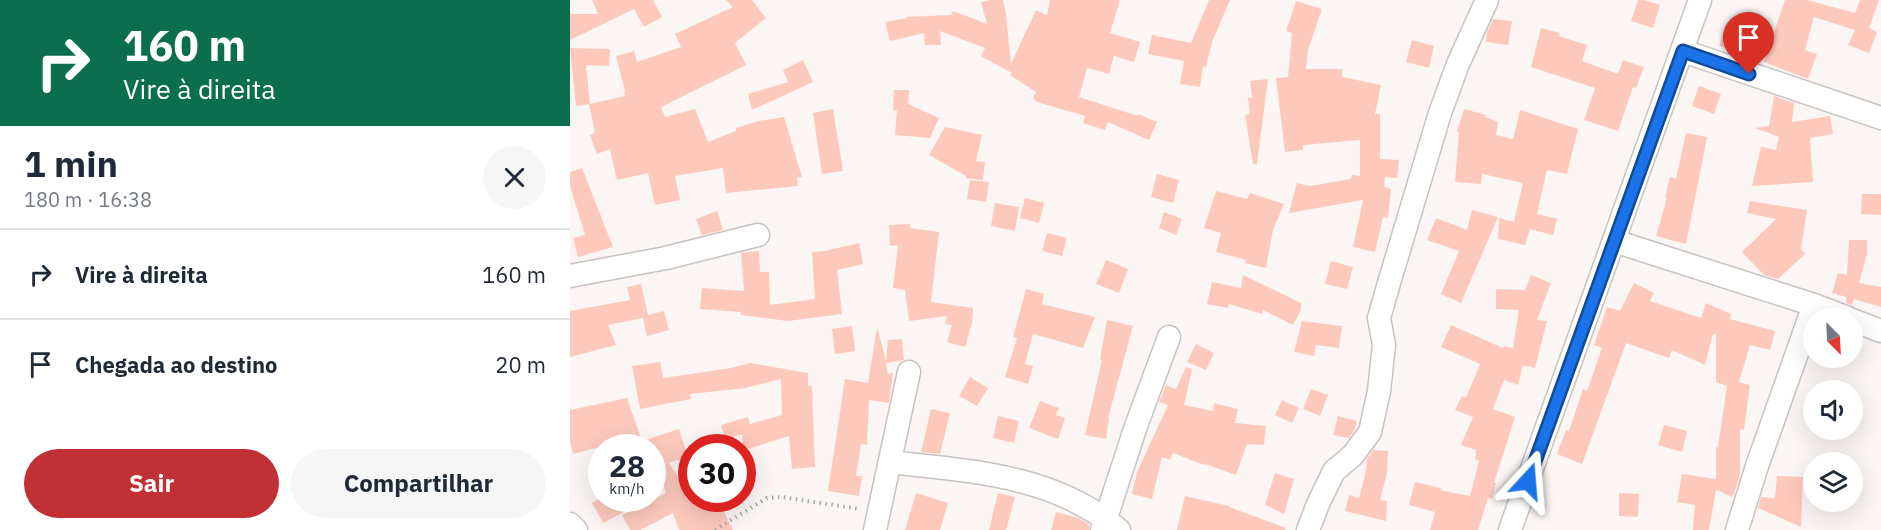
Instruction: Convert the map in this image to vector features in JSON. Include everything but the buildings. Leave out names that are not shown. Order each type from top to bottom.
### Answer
[{"type":"street","points":[[1308,530],[1334,471],[1353,455],[1370,432],[1379,391],[1384,345],[1379,318],[1440,113],[1458,64],[1487,0]]},
{"type":"street","points":[[1510,530],[1700,0]]},
{"type":"street","points":[[1683,51],[1881,118]]},
{"type":"street","points":[[570,276],[666,258],[758,236]]},
{"type":"street","points":[[1614,241],[1822,308]]},
{"type":"street","points":[[1737,530],[1756,466],[1814,305]]},
{"type":"street","points":[[1863,324],[1881,331]]},
{"type":"street","points":[[890,462],[974,471],[1033,483],[1072,499],[1109,526],[1136,426],[1169,338]]},
{"type":"street","points":[[877,521],[909,372]]},
{"type":"street","points":[[570,524],[576,530]]},
{"type":"path","points":[[715,530],[767,498],[782,497],[877,521]]},
{"type":"route","points":[[1528,481],[1683,51],[1749,74]]}]
